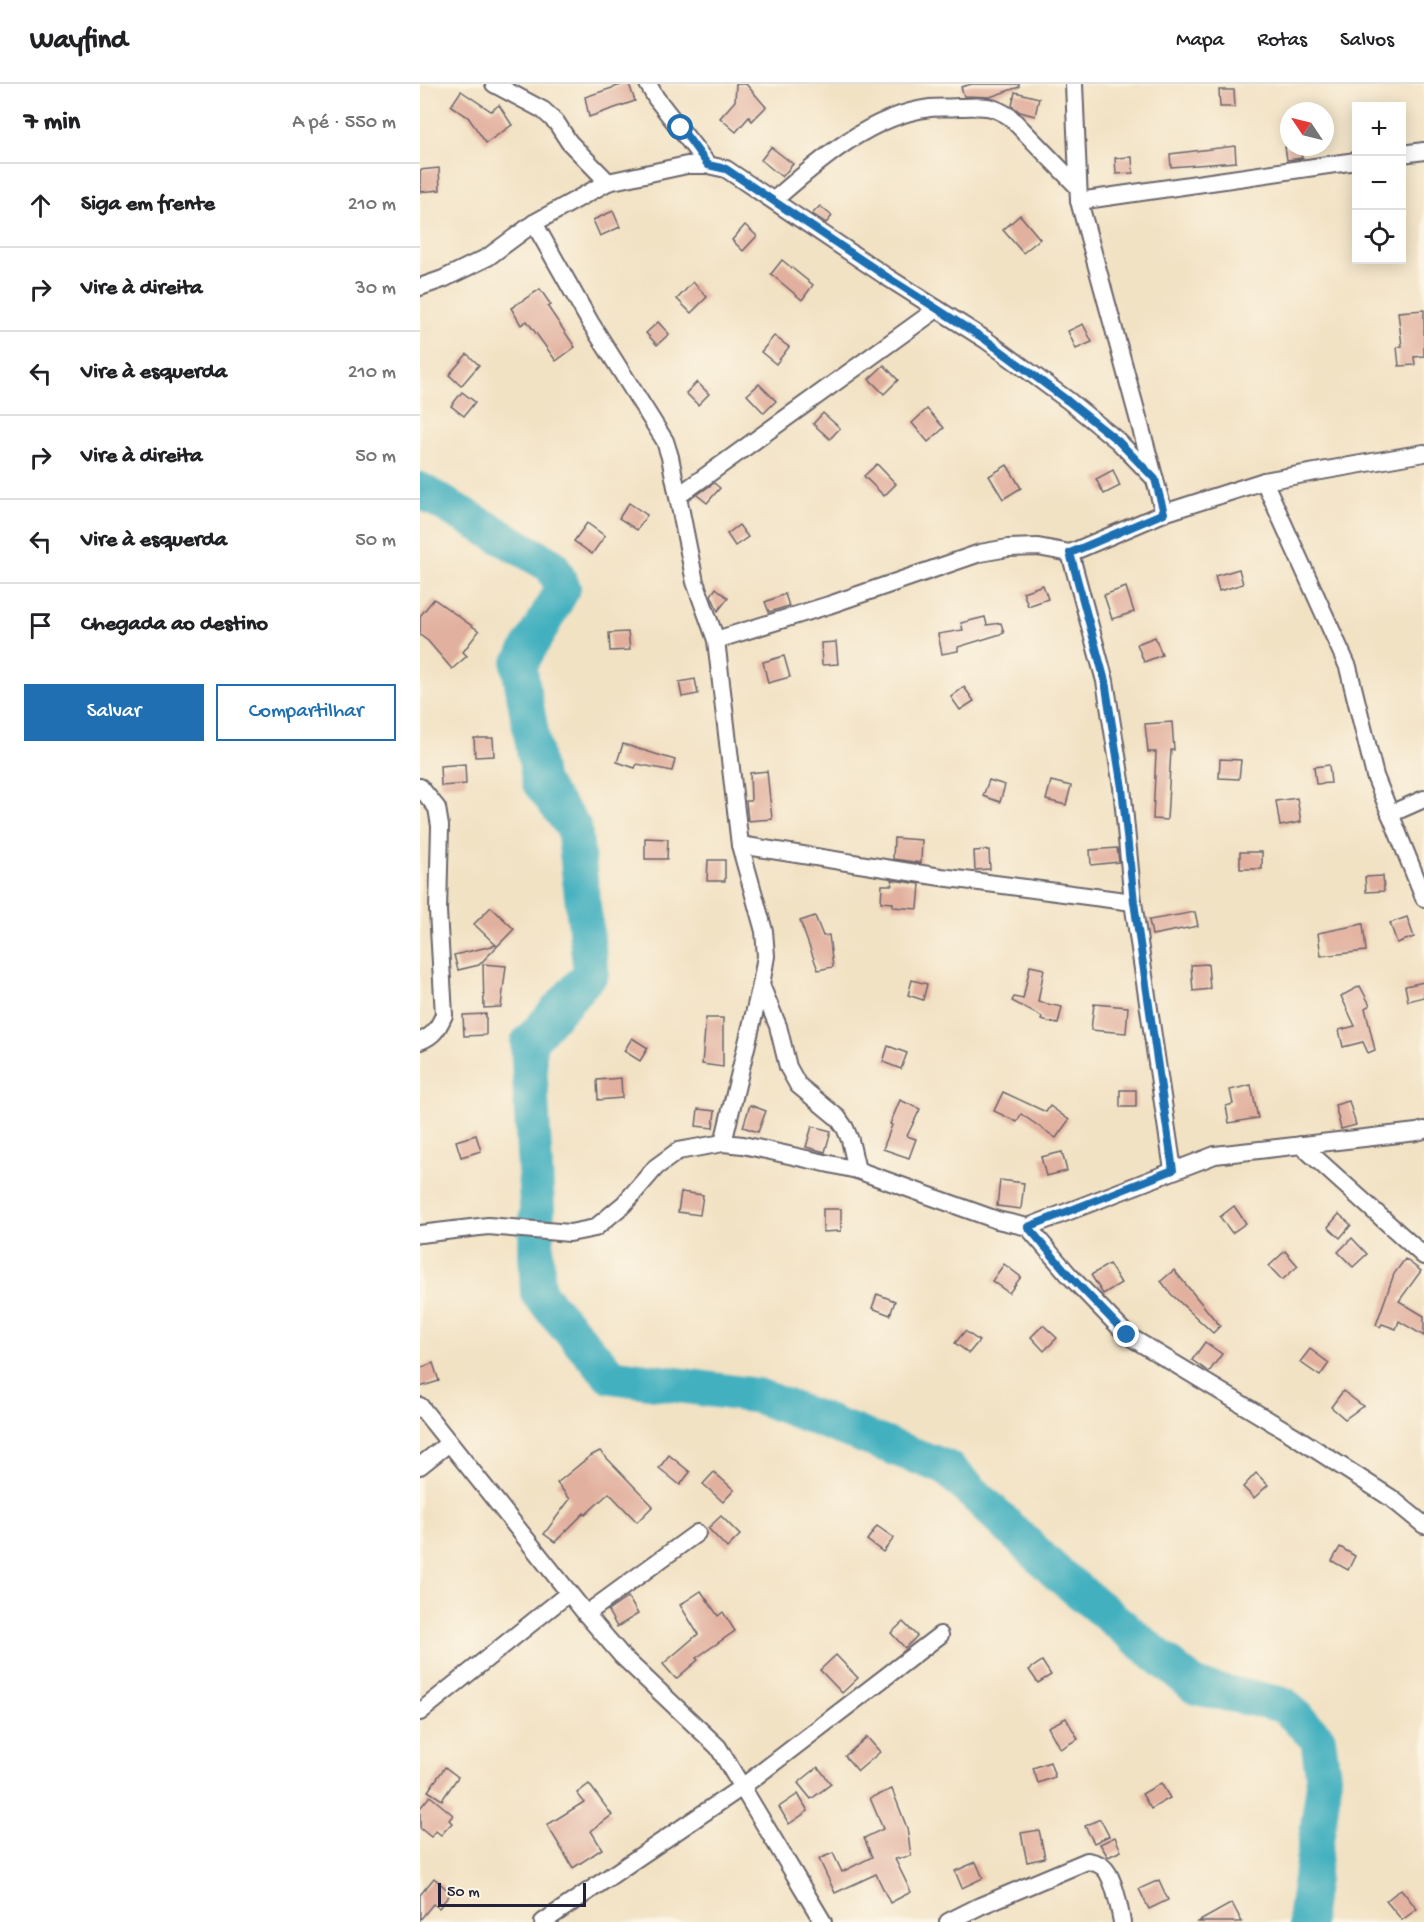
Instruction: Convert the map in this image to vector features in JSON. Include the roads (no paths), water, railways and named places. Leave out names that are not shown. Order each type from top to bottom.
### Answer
[{"type":"street","points":[[494,84],[543,110],[556,122],[569,142],[608,182]]},
{"type":"street","points":[[648,84],[656,98],[708,165]]},
{"type":"street","points":[[1074,84],[1079,194],[1164,513]]},
{"type":"street","points":[[774,200],[822,158],[883,121],[929,108],[991,106],[1016,123],[1079,194]]},
{"type":"street","points":[[1406,153],[1424,151]]},
{"type":"street","points":[[1079,194],[1352,161]]},
{"type":"street","points":[[420,287],[444,279],[488,257],[534,224],[608,182],[687,165],[708,165],[726,169],[986,340],[1118,441],[1155,479]]},
{"type":"street","points":[[534,224],[590,322],[665,441],[695,582],[716,640],[740,845],[764,932],[766,956],[723,1143]]},
{"type":"street","points":[[678,496],[937,309]]},
{"type":"street","points":[[716,640],[829,605],[980,553],[1008,548],[1038,548],[1070,553],[1164,513],[1264,481],[1424,453]]},
{"type":"street","points":[[1264,481],[1348,667],[1375,776],[1424,898]]},
{"type":"street","points":[[1070,553],[1105,681],[1122,788],[1134,902],[1173,1170]]},
{"type":"street","points":[[420,787],[437,808],[440,826],[438,911],[444,1015],[434,1033],[420,1041]]},
{"type":"street","points":[[1390,814],[1424,799]]},
{"type":"street","points":[[740,845],[941,877],[1134,902]]},
{"type":"street","points":[[761,985],[778,1026],[788,1067],[798,1085],[838,1118],[845,1128],[856,1170]]},
{"type":"street","points":[[420,1234],[488,1227],[570,1233],[596,1228],[624,1204],[656,1167],[678,1151],[723,1143],[743,1145],[856,1170],[997,1220],[1028,1227],[1215,1155],[1424,1130]]},
{"type":"street","points":[[1301,1145],[1424,1256]]},
{"type":"street","points":[[1028,1227],[1069,1275],[1127,1335],[1392,1498],[1424,1525]]},
{"type":"street","points":[[420,1406],[622,1656],[718,1747],[823,1922]]},
{"type":"street","points":[[420,1466],[449,1443]]},
{"type":"street","points":[[586,1614],[697,1533]]},
{"type":"street","points":[[420,1712],[569,1593]]},
{"type":"street","points":[[543,1922],[742,1787],[940,1635]]},
{"type":"street","points":[[948,1922],[1087,1861],[1097,1863],[1106,1870],[1116,1896],[1122,1922]]},
{"type":"waterway","points":[[420,490],[552,566],[563,588],[519,666],[540,783],[574,828],[591,973],[528,1043],[537,1207],[538,1293],[611,1376],[758,1396],[947,1468],[1057,1573],[1196,1687],[1284,1705],[1318,1739],[1324,1783],[1306,1914],[1307,1922]]}]
